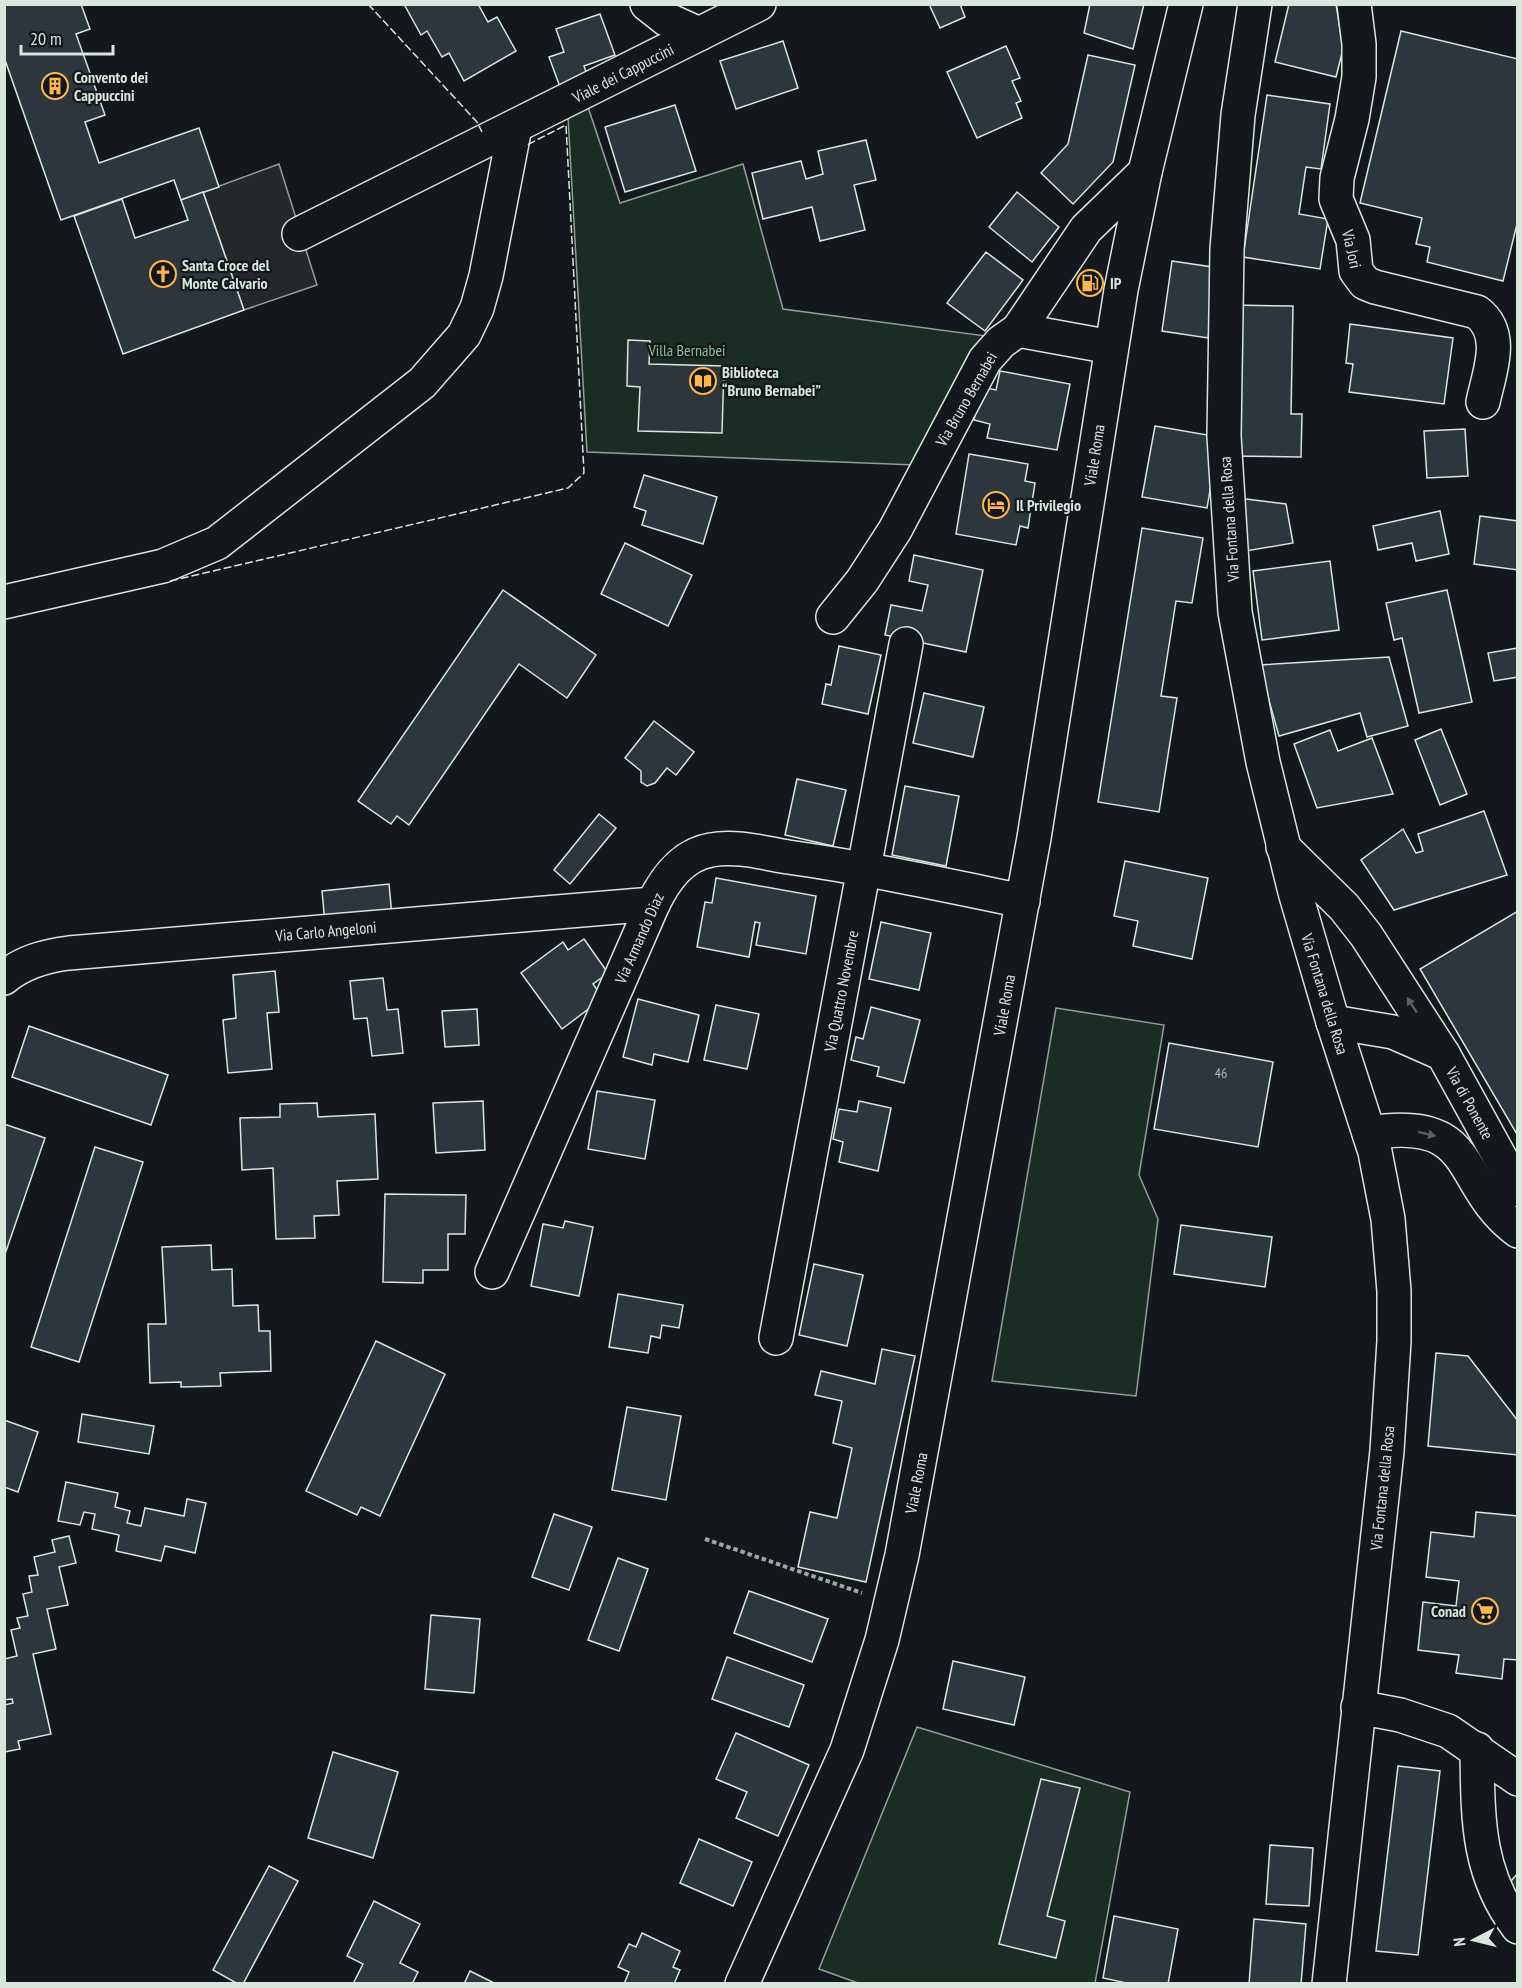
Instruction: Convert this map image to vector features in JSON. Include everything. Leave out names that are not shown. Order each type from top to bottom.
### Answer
[{"type":"main road","points":[[647,4],[666,19],[699,34]]},
{"type":"main road","name":"Viale dei Cappuccini","points":[[299,234],[759,4]]},
{"type":"main road","name":"Viale Roma","points":[[742,1983],[847,1750],[891,1603],[912,1507],[1023,901],[1111,347],[1145,172],[1186,4]]},
{"type":"main road","name":"Via Fontana della Rosa","points":[[1255,4],[1238,115],[1230,199],[1224,448],[1229,544],[1238,632],[1263,762],[1283,847],[1333,1022],[1369,1133],[1382,1180],[1390,1230],[1394,1341],[1388,1442],[1329,1983]]},
{"type":"main road","name":"Via Jori","points":[[1354,4],[1359,44],[1359,76],[1354,110],[1335,187],[1338,207],[1353,240],[1356,271],[1365,283],[1375,287],[1471,311],[1483,317],[1492,332],[1494,345],[1483,402]]},
{"type":"main road","points":[[4,602],[163,566],[217,543],[422,383],[464,335],[477,308],[486,276],[501,134]]},
{"type":"main road","name":"Via Bruno Bernabei","points":[[833,618],[862,581],[895,530],[985,360],[1001,342],[1018,330],[1086,229],[1145,172]]},
{"type":"main road","points":[[1018,330],[1111,347]]},
{"type":"main road","name":"Via Quattro Novembre","points":[[776,1338],[906,645]]},
{"type":"main road","points":[[1283,847],[1355,920],[1443,1054]]},
{"type":"main road","name":"Via Armando Diaz","points":[[492,1272],[653,904],[667,879],[681,864],[710,850],[741,850],[864,868],[1023,901]]},
{"type":"main road","name":"Via Carlo Angeloni","points":[[4,978],[36,959],[69,952],[653,904]]},
{"type":"main road","name":"Via di Ponente","points":[[1333,1022],[1393,1032],[1443,1054],[1518,1190]]},
{"type":"main road","name":"Via di Ponente","points":[[1369,1133],[1404,1129],[1437,1136],[1448,1143],[1463,1159],[1497,1210],[1518,1232]]},
{"type":"main road","points":[[1358,1707],[1431,1724],[1448,1731],[1478,1749],[1518,1779]]},
{"type":"main road","points":[[1478,1749],[1478,1808],[1487,1871],[1493,1889],[1518,1927]]},
{"type":"path","points":[[705,1539],[891,1603]]},
{"type":"green space","name":"Villa Bernabei","points":[[588,107],[620,203],[743,164],[783,309],[986,336],[916,465],[587,452],[568,117]]},
{"type":"green space","points":[[1056,1008],[1164,1025],[1139,1175],[1158,1219],[1136,1396],[992,1381]]},
{"type":"green space","points":[[917,1727],[1130,1792],[1095,1983],[858,1983],[819,1969]]},
{"type":"shaded area","points":[[279,164],[317,285],[244,310],[203,192]]},
{"type":"building","name":"Convento dei Cappuccini","points":[[4,4],[81,4],[90,29],[76,34],[105,115],[85,122],[99,163],[199,128],[219,187],[181,200],[174,180],[61,220],[4,57]]},
{"type":"building","points":[[404,4],[478,4],[488,22],[497,17],[516,51],[464,81],[449,53],[442,57],[427,31],[421,35]]},
{"type":"building","points":[[929,4],[960,4],[965,17],[940,28]]},
{"type":"building","points":[[1090,4],[1144,4],[1133,49],[1084,33]]},
{"type":"building","points":[[1289,4],[1336,4],[1343,49],[1336,77],[1275,62]]},
{"type":"building","points":[[600,14],[615,55],[584,66],[588,77],[560,87],[549,57],[564,52],[556,29]]},
{"type":"building","points":[[1401,31],[1518,59],[1518,220],[1503,281],[1427,262],[1430,247],[1416,244],[1422,218],[1360,203]]},
{"type":"building","points":[[783,41],[798,88],[736,109],[720,61]]},
{"type":"building","points":[[1006,46],[1020,78],[1012,81],[1021,101],[1016,103],[1022,118],[977,138],[947,72]]},
{"type":"building","points":[[1088,55],[1135,65],[1113,162],[1073,204],[1041,173],[1068,144]]},
{"type":"building","points":[[1267,95],[1330,104],[1321,169],[1306,167],[1299,214],[1328,219],[1320,269],[1243,257]]},
{"type":"building","points":[[675,105],[696,171],[625,192],[605,127]]},
{"type":"building","points":[[866,140],[876,180],[854,185],[865,230],[820,241],[812,207],[763,219],[752,173],[801,161],[806,179],[823,174],[818,151]]},
{"type":"building","name":"Santa Croce del Monte Calvario","points":[[203,192],[244,310],[123,354],[74,216],[122,199],[135,238],[188,220],[181,200]]},
{"type":"building","points":[[1017,192],[1059,227],[1032,262],[989,227]]},
{"type":"building","points":[[986,252],[1023,280],[985,331],[947,303]]},
{"type":"building","points":[[1172,261],[1219,268],[1208,338],[1162,331]]},
{"type":"building","points":[[1231,305],[1293,306],[1291,414],[1302,414],[1301,457],[1229,456]]},
{"type":"building","points":[[1350,324],[1453,338],[1444,404],[1349,392],[1353,364],[1346,363]]},
{"type":"building","points":[[628,340],[650,341],[649,364],[724,366],[722,433],[638,431],[640,387],[627,386]]},
{"type":"building","points":[[1000,371],[1070,384],[1057,450],[987,438],[990,424],[974,420],[980,387],[996,390]]},
{"type":"building","points":[[1155,426],[1219,437],[1207,508],[1142,497]]},
{"type":"building","points":[[1465,429],[1468,476],[1427,478],[1424,431]]},
{"type":"building","name":"Il Privilegio","points":[[969,454],[1028,464],[1025,481],[1035,483],[1028,528],[1020,526],[1016,545],[956,534]]},
{"type":"building","points":[[644,475],[717,497],[703,544],[642,525],[646,511],[634,507]]},
{"type":"building","points":[[1238,498],[1286,504],[1293,543],[1246,551]]},
{"type":"building","points":[[1440,511],[1449,554],[1416,561],[1412,543],[1378,550],[1373,526]]},
{"type":"building","points":[[1480,516],[1518,521],[1518,570],[1474,564]]},
{"type":"building","points":[[1142,528],[1203,538],[1192,603],[1176,601],[1161,696],[1177,698],[1159,812],[1098,802]]},
{"type":"building","points":[[625,543],[692,575],[668,626],[601,594]]},
{"type":"building","points":[[914,555],[983,570],[966,652],[885,635],[891,605],[922,611],[928,585],[909,581]]},
{"type":"building","points":[[1330,561],[1339,630],[1262,640],[1253,571]]},
{"type":"building","points":[[503,590],[596,655],[567,698],[519,664],[409,825],[397,816],[391,824],[358,801]]},
{"type":"building","points":[[1447,590],[1472,702],[1419,713],[1402,638],[1394,640],[1386,603]]},
{"type":"building","points":[[839,646],[881,655],[868,714],[822,704],[826,684],[831,685]]},
{"type":"building","points":[[1518,648],[1518,677],[1494,681],[1488,653]]},
{"type":"building","points":[[1389,657],[1408,726],[1367,737],[1360,713],[1279,736],[1259,665]]},
{"type":"building","points":[[924,693],[984,707],[973,757],[913,743]]},
{"type":"building","points":[[654,721],[694,752],[676,775],[667,768],[655,783],[647,786],[641,782],[641,771],[625,758]]},
{"type":"building","points":[[1441,729],[1467,794],[1440,805],[1415,740]]},
{"type":"building","points":[[1330,730],[1338,751],[1372,738],[1393,794],[1317,808],[1294,744]]},
{"type":"building","points":[[797,779],[846,790],[833,846],[785,835]]},
{"type":"building","points":[[905,786],[959,796],[946,866],[892,855]]},
{"type":"building","points":[[1484,811],[1507,875],[1394,910],[1361,860],[1403,829],[1416,853],[1423,851],[1418,834]]},
{"type":"building","points":[[599,814],[616,828],[570,884],[554,870]]},
{"type":"building","points":[[1125,861],[1208,878],[1192,959],[1133,946],[1138,921],[1114,916]]},
{"type":"building","points":[[716,878],[816,896],[806,954],[756,945],[760,923],[755,922],[749,957],[697,947],[705,902],[712,903]]},
{"type":"building","points":[[389,884],[392,916],[325,923],[322,891]]},
{"type":"building","points":[[1518,911],[1518,1136],[1420,969]]},
{"type":"building","points":[[881,922],[931,933],[919,990],[869,979]]},
{"type":"building","points":[[584,939],[608,973],[593,984],[603,998],[562,1029],[521,973],[563,942],[568,950]]},
{"type":"building","points":[[275,971],[279,1012],[267,1013],[272,1069],[228,1073],[223,1020],[236,1018],[233,975]]},
{"type":"building","points":[[383,978],[387,1010],[398,1009],[403,1053],[372,1056],[367,1018],[354,1019],[350,981]]},
{"type":"building","points":[[638,999],[699,1015],[688,1062],[654,1054],[652,1065],[623,1057]]},
{"type":"building","points":[[716,1005],[759,1014],[747,1069],[704,1060]]},
{"type":"building","points":[[871,1007],[920,1020],[904,1083],[877,1076],[879,1067],[851,1060],[856,1037],[863,1039]]},
{"type":"building","points":[[477,1009],[479,1045],[445,1047],[442,1011]]},
{"type":"building","points":[[29,1026],[168,1075],[151,1125],[12,1077]]},
{"type":"building","points":[[1169,1043],[1273,1062],[1258,1147],[1154,1129]]},
{"type":"building","points":[[597,1091],[655,1100],[645,1159],[588,1149]]},
{"type":"building","points":[[483,1101],[485,1150],[436,1153],[433,1103]]},
{"type":"building","points":[[859,1101],[891,1108],[878,1171],[839,1162],[843,1142],[833,1139],[839,1109],[857,1112]]},
{"type":"building","points":[[317,1103],[318,1117],[375,1114],[378,1179],[337,1181],[339,1215],[314,1216],[315,1238],[276,1239],[273,1168],[242,1170],[240,1118],[280,1117],[280,1104]]},
{"type":"building","points":[[4,1124],[45,1138],[4,1257]]},
{"type":"building","points":[[95,1147],[143,1162],[79,1362],[31,1347]]},
{"type":"building","points":[[385,1194],[466,1195],[465,1234],[448,1234],[448,1270],[423,1270],[423,1283],[383,1282]]},
{"type":"building","points":[[565,1221],[593,1227],[579,1296],[531,1286],[543,1224],[563,1228]]},
{"type":"building","points":[[1181,1225],[1272,1237],[1265,1287],[1174,1274]]},
{"type":"building","points":[[211,1245],[212,1270],[232,1269],[233,1306],[258,1305],[259,1331],[270,1331],[271,1371],[220,1373],[221,1386],[181,1387],[181,1382],[150,1383],[148,1324],[166,1324],[162,1247]]},
{"type":"building","points":[[814,1264],[863,1275],[847,1346],[799,1335]]},
{"type":"building","points":[[618,1294],[683,1305],[679,1328],[662,1325],[660,1338],[651,1336],[648,1353],[609,1347]]},
{"type":"building","points":[[376,1341],[445,1374],[380,1516],[361,1507],[357,1515],[306,1491]]},
{"type":"building","points":[[882,1349],[915,1356],[866,1582],[798,1567],[810,1512],[837,1518],[852,1448],[833,1443],[842,1401],[815,1395],[821,1371],[875,1384]]},
{"type":"building","points":[[1436,1353],[1468,1356],[1518,1421],[1518,1455],[1428,1446]]},
{"type":"building","points":[[627,1407],[681,1416],[666,1500],[612,1490]]},
{"type":"building","points":[[82,1414],[154,1426],[149,1454],[78,1442]]},
{"type":"building","points":[[4,1420],[38,1432],[18,1492],[4,1487]]},
{"type":"building","points":[[66,1482],[118,1493],[115,1507],[130,1511],[127,1523],[141,1526],[145,1508],[184,1516],[187,1499],[206,1503],[195,1553],[165,1546],[161,1561],[116,1551],[119,1535],[92,1529],[95,1514],[84,1512],[80,1525],[58,1521]]},
{"type":"building","points":[[1476,1512],[1518,1516],[1518,1660],[1504,1659],[1502,1679],[1456,1673],[1459,1655],[1418,1650],[1423,1602],[1456,1606],[1459,1581],[1426,1577],[1431,1532],[1474,1537]]},
{"type":"building","points":[[554,1514],[592,1527],[569,1590],[532,1577]]},
{"type":"building","points":[[69,1536],[76,1563],[59,1567],[68,1605],[47,1609],[56,1649],[33,1654],[51,1734],[18,1741],[20,1749],[4,1752],[4,1705],[13,1703],[12,1699],[4,1700],[4,1659],[17,1656],[11,1630],[20,1628],[17,1618],[28,1616],[23,1594],[32,1592],[29,1576],[38,1575],[34,1557],[55,1552],[52,1540]]},
{"type":"building","points":[[618,1558],[648,1569],[619,1651],[588,1640]]},
{"type":"building","points":[[749,1591],[828,1619],[812,1662],[734,1633]]},
{"type":"building","points":[[431,1615],[480,1619],[474,1693],[425,1689]]},
{"type":"building","points":[[727,1657],[804,1685],[789,1727],[712,1699]]},
{"type":"building","points":[[953,1661],[1025,1677],[1014,1725],[943,1709]]},
{"type":"building","points":[[736,1733],[809,1765],[778,1836],[736,1818],[747,1792],[716,1779]]},
{"type":"building","points":[[333,1752],[398,1772],[373,1858],[308,1838]]},
{"type":"building","points":[[1398,1766],[1440,1771],[1418,1955],[1376,1951]]},
{"type":"building","points":[[1041,1779],[1080,1788],[1047,1916],[1065,1921],[1056,1958],[999,1944]]},
{"type":"building","points":[[699,1839],[752,1862],[733,1906],[680,1883]]},
{"type":"building","points":[[1270,1845],[1313,1848],[1309,1906],[1266,1904]]},
{"type":"building","points":[[269,1866],[298,1881],[243,1984],[238,1984],[213,1970]]},
{"type":"building","points":[[1518,1873],[1518,1900],[1504,1889]]},
{"type":"building","points":[[374,1901],[420,1924],[400,1963],[418,1972],[412,1984],[353,1984],[363,1964],[347,1956]]},
{"type":"building","points":[[1114,1916],[1178,1929],[1168,1984],[1131,1984],[1103,1978]]},
{"type":"building","points":[[1254,1919],[1306,1924],[1301,1984],[1249,1984]]},
{"type":"building","points":[[642,1933],[680,1951],[673,1967],[680,1970],[674,1984],[624,1984],[629,1972],[618,1967],[629,1944],[636,1947]]},
{"type":"building","points":[[470,1971],[496,1984],[464,1984]]},
{"type":"fence","points":[[368,4],[477,122],[482,132]]},
{"type":"fence","points":[[170,581],[568,488],[584,473],[566,125],[525,146]]},
{"type":"place","name":"Convento dei Cappuccini","points":[[55,86]]},
{"type":"place","name":"Santa Croce del Monte Calvario","points":[[163,274]]},
{"type":"place","name":"IP","points":[[1090,283]]},
{"type":"place","name":"Biblioteca “Bruno Bernabei”","points":[[703,381]]},
{"type":"place","name":"Il Privilegio","points":[[996,505]]},
{"type":"place","name":"Conad","points":[[1485,1611]]}]
